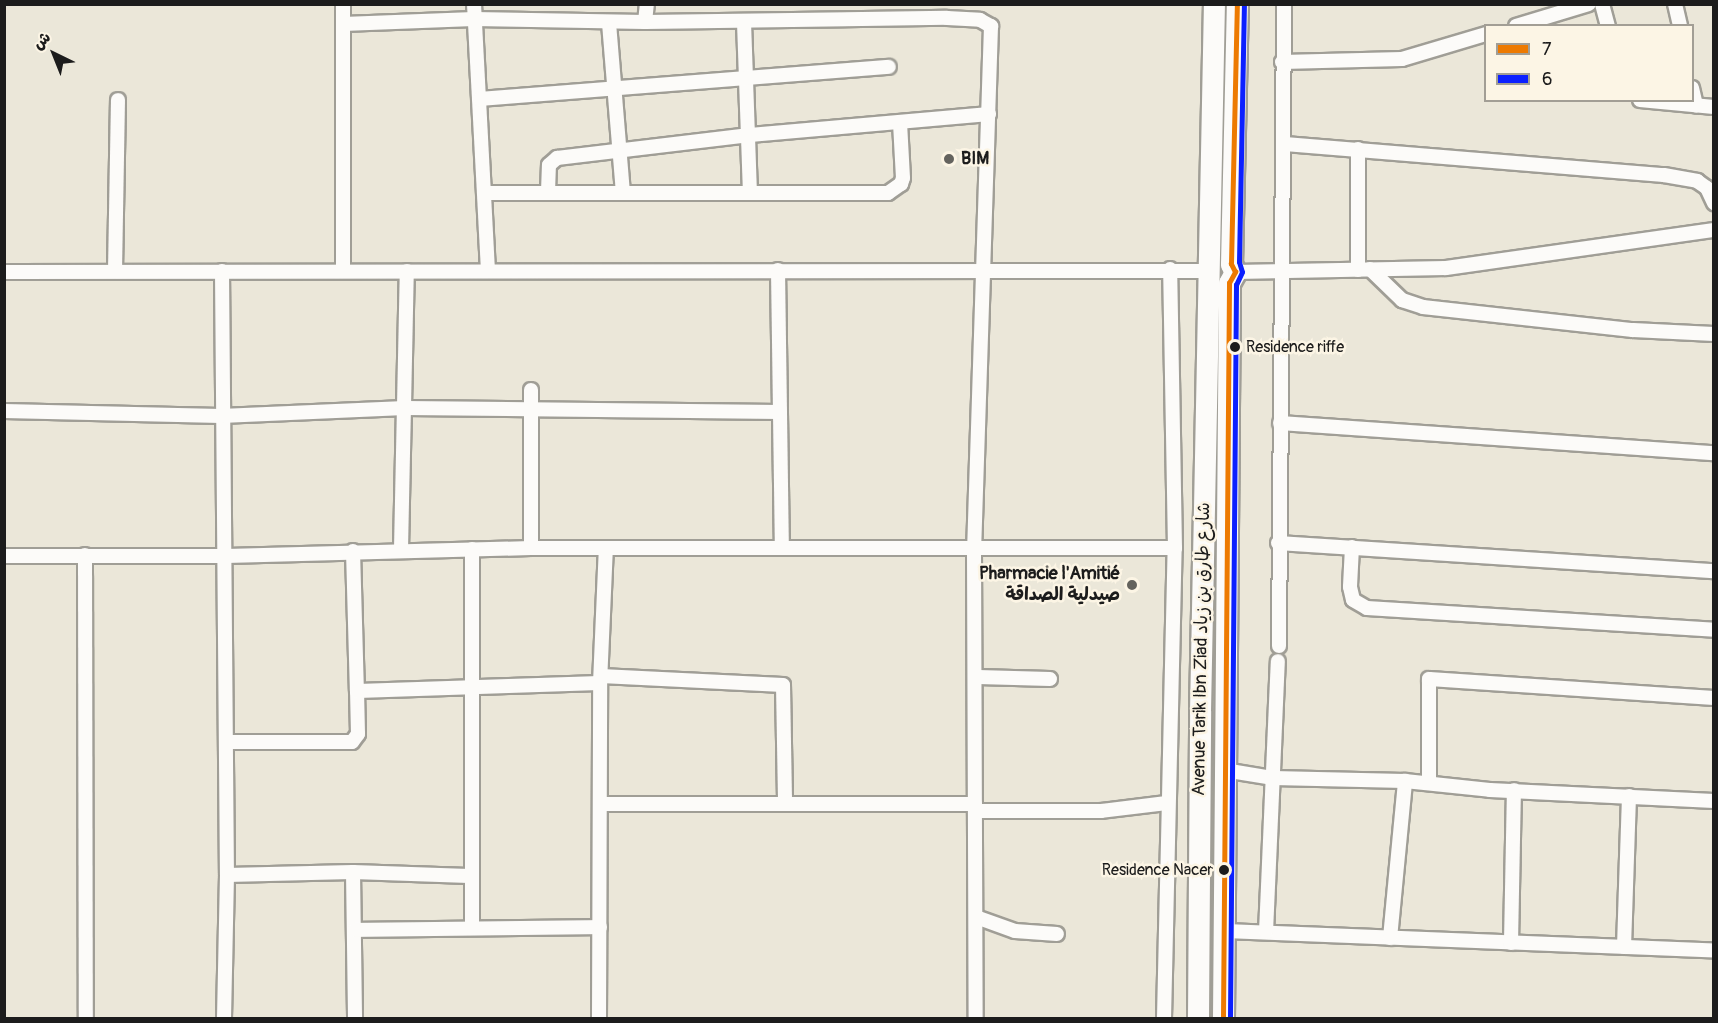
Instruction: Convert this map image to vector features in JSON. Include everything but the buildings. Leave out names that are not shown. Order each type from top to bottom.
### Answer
[{"type":"main road","name":"Avenue Tarik Ibn Ziad شارع طارق بن زياد","points":[[1214,4],[1221,272],[1226,931],[1222,1018]]},
{"type":"main road","name":"Avenue Tarik Ibn Ziad شارع طارق بن زياد","points":[[1198,1018],[1200,711],[1221,272],[1237,4]]},
{"type":"street","points":[[343,269],[344,4]]},
{"type":"street","points":[[474,4],[486,193],[488,271]]},
{"type":"street","points":[[645,22],[647,4]]},
{"type":"street","points":[[1279,646],[1278,543],[1285,144],[1282,62],[1284,4]]},
{"type":"street","points":[[1523,24],[1589,4]]},
{"type":"street","points":[[1602,4],[1607,24]]},
{"type":"street","points":[[1675,4],[1680,24]]},
{"type":"street","points":[[343,24],[474,19],[609,23],[947,18],[986,22],[993,32],[981,268],[974,550],[978,677],[975,808],[976,1018]]},
{"type":"street","points":[[744,22],[749,80],[750,191]]},
{"type":"street","points":[[609,23],[623,192]]},
{"type":"street","points":[[1282,62],[1402,59],[1484,34]]},
{"type":"street","points":[[480,99],[615,91],[889,68]]},
{"type":"street","points":[[1694,97],[1696,106]]},
{"type":"street","points":[[115,271],[118,100]]},
{"type":"street","points":[[1659,102],[1713,107]]},
{"type":"street","points":[[548,192],[553,160],[619,149],[750,135],[989,114]]},
{"type":"street","points":[[486,193],[750,191],[850,194],[895,190],[903,178],[900,122]]},
{"type":"street","points":[[1285,144],[1664,175],[1697,181],[1707,188],[1713,203]]},
{"type":"street","points":[[1358,149],[1364,269],[1402,300],[1423,308],[1633,330],[1713,334]]},
{"type":"street","points":[[4,272],[981,268],[1170,269],[1221,272],[1446,268],[1528,260],[1713,230]]},
{"type":"street","points":[[1164,1018],[1167,803],[1175,548],[1170,269]]},
{"type":"street","points":[[778,270],[782,547]]},
{"type":"street","points":[[222,271],[221,416],[226,556],[227,875],[224,1018]]},
{"type":"street","points":[[401,549],[407,271]]},
{"type":"street","points":[[531,390],[531,548]]},
{"type":"street","points":[[4,411],[221,416],[405,408],[780,412]]},
{"type":"street","points":[[1280,423],[1713,453]]},
{"type":"street","points":[[1278,543],[1713,571]]},
{"type":"street","points":[[4,556],[226,556],[401,549],[531,548],[782,547],[974,550],[1175,548]]},
{"type":"street","points":[[1352,547],[1350,587],[1353,600],[1368,608],[1713,630]]},
{"type":"street","points":[[599,1018],[601,680],[606,548]]},
{"type":"street","points":[[472,549],[469,688],[469,876],[472,928]]},
{"type":"street","points":[[226,742],[352,742],[358,734],[353,551]]},
{"type":"street","points":[[85,555],[86,1018]]},
{"type":"street","points":[[1266,932],[1278,661]]},
{"type":"street","points":[[978,677],[1050,679]]},
{"type":"street","points":[[357,691],[469,688],[601,680],[783,685],[785,804]]},
{"type":"street","points":[[1429,783],[1429,680],[1713,698]]},
{"type":"street","points":[[1224,770],[1273,778],[1406,781],[1514,790],[1713,801]]},
{"type":"street","points":[[1390,938],[1406,781]]},
{"type":"street","points":[[1511,943],[1514,790]]},
{"type":"street","points":[[1624,947],[1629,796]]},
{"type":"street","points":[[600,804],[785,804],[1101,811],[1167,803]]},
{"type":"street","points":[[227,875],[353,872],[469,876]]},
{"type":"street","points":[[353,872],[355,1018]]},
{"type":"street","points":[[976,917],[1015,931],[1058,934]]},
{"type":"street","points":[[355,930],[600,927]]},
{"type":"street","points":[[1226,931],[1713,951]]},
{"type":"transit line","name":"7","points":[[1223,1018],[1229,283],[1235,272],[1231,264],[1237,4]]},
{"type":"transit line","name":"6","points":[[1230,1018],[1236,285],[1242,272],[1239,262],[1244,4]]},
{"type":"place","name":"BIM","points":[[949,159]]},
{"type":"place","name":"Residence riffe","points":[[1235,347]]},
{"type":"place","name":"Pharmacie l'Amitié صيدلية الصداقة","points":[[1132,585]]},
{"type":"place","name":"Residence Nacer","points":[[1224,870]]}]
